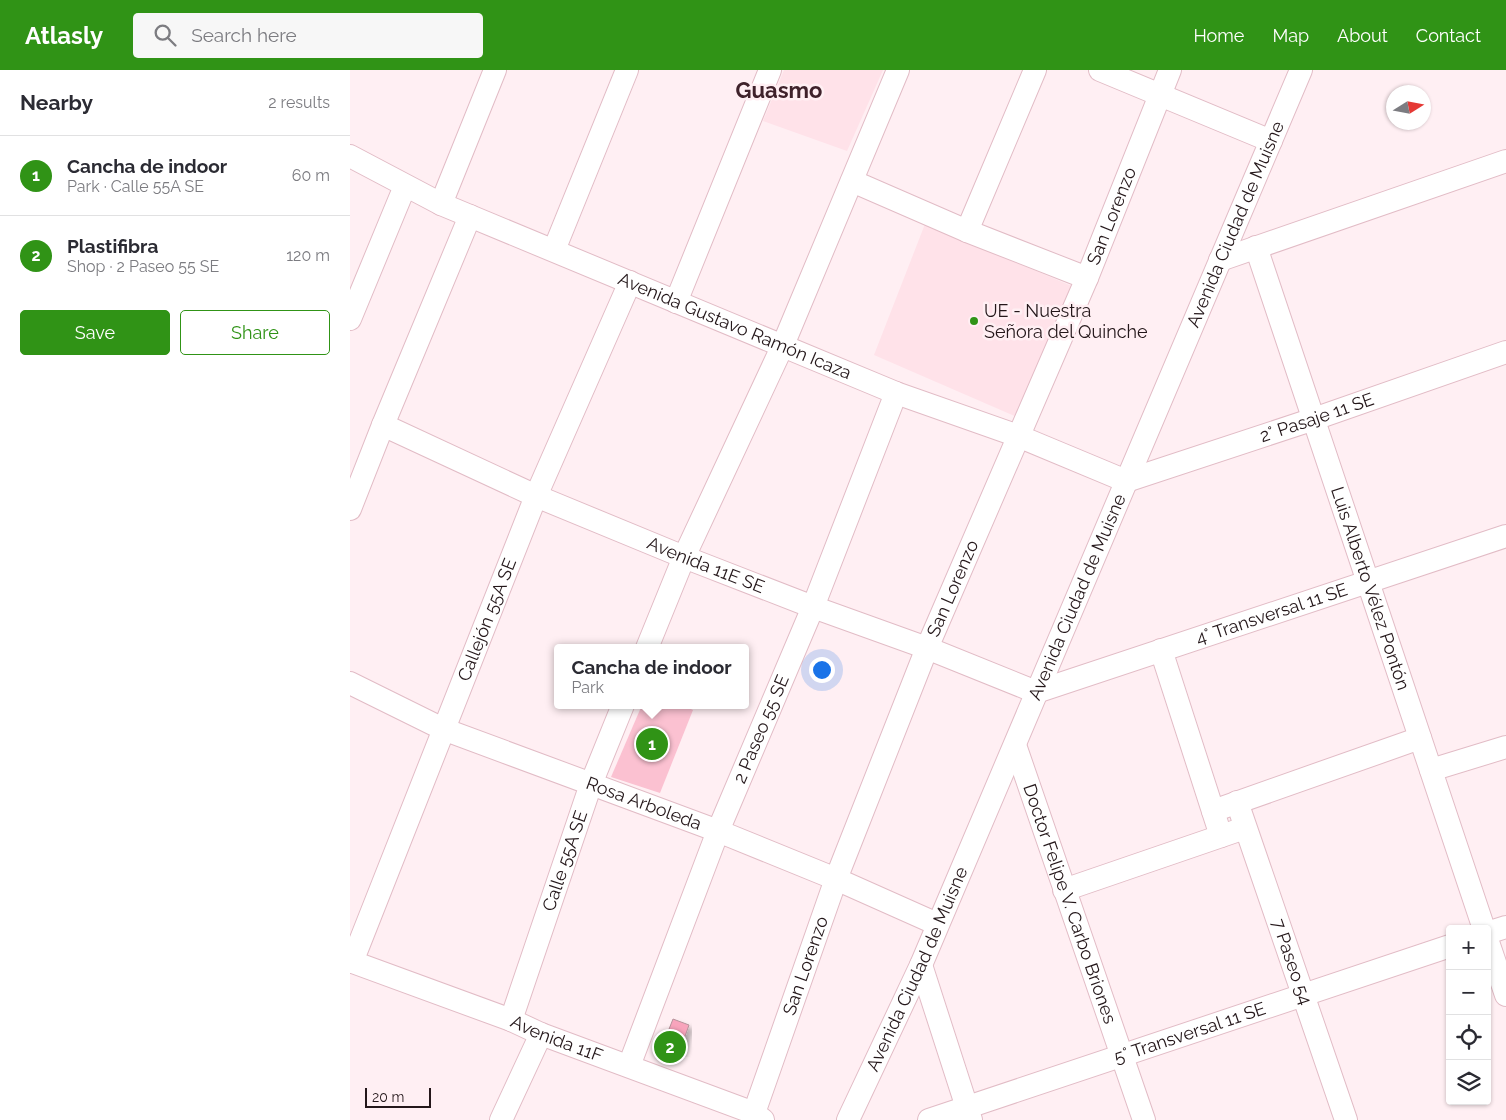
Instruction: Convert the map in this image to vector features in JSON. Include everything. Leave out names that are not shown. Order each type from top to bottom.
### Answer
[{"type":"street","points":[[441,204],[495,70]]},
{"type":"street","points":[[554,250],[627,70]]},
{"type":"street","points":[[676,302],[770,70]]},
{"type":"street","points":[[649,644],[684,557],[783,345],[898,70]]},
{"type":"street","points":[[967,232],[1035,70]]},
{"type":"street","points":[[1100,70],[1271,141]]},
{"type":"street","name":"San Lorenzo","points":[[759,1116],[836,878],[927,648],[1087,278],[1170,70]]},
{"type":"street","name":"Avenida Ciudad de Muisne","points":[[848,1120],[920,965],[1301,70]]},
{"type":"street","name":"Avenida Gustavo Ramón Icaza","points":[[350,156],[441,204],[896,393],[1018,436],[1126,481]]},
{"type":"street","points":[[1220,260],[1506,161]]},
{"type":"street","points":[[852,181],[967,232],[1087,278]]},
{"type":"street","points":[[350,319],[405,186]]},
{"type":"street","points":[[350,509],[383,424],[470,216]]},
{"type":"street","name":"Luis Alberto Vélez Pontón","points":[[1256,247],[1483,925]]},
{"type":"street","name":"Callejón 55A SE","points":[[351,962],[536,496],[630,282]]},
{"type":"street","name":"2° Pasaje 11 SE","points":[[1126,481],[1314,419],[1506,352]]},
{"type":"street","name":"2 Paseo 55 SE","points":[[629,1066],[718,831],[813,607],[896,393]]},
{"type":"street","name":"Avenida 11E SE","points":[[383,424],[536,496],[684,557],[813,607],[927,648],[1036,692]]},
{"type":"street","name":"4° Transversal 11 SE","points":[[1036,692],[1506,536]]},
{"type":"street","points":[[1161,650],[1221,836]]},
{"type":"street","name":"Rosa Arboleda","points":[[350,683],[444,729],[718,831],[836,878],[937,924]]},
{"type":"street","name":"Calle 55A SE","points":[[510,1020],[591,784],[621,709]]},
{"type":"street","points":[[1213,811],[1420,738]]},
{"type":"street","name":"Doctor Felipe V. Carbo Briones","points":[[1015,744],[1144,1120]]},
{"type":"street","points":[[1431,770],[1506,747]]},
{"type":"street","name":"7 Paseo 54","points":[[1237,802],[1346,1120]]},
{"type":"street","points":[[1064,890],[1246,827]]},
{"type":"street","points":[[1491,932],[1506,927]]},
{"type":"street","name":"5° Transversal 11 SE","points":[[929,1120],[969,1114],[1121,1056],[1446,947]]},
{"type":"street","points":[[1491,951],[1506,995]]},
{"type":"street","name":"Avenida 11F","points":[[351,962],[510,1020],[541,1034],[759,1116]]},
{"type":"street","points":[[920,965],[969,1114]]},
{"type":"street","points":[[501,1120],[541,1034]]},
{"type":"shaded area","points":[[784,70],[883,70],[847,151],[763,121]]},
{"type":"shaded area","name":"UE - Nuestra Señora del Quinche","points":[[925,224],[1074,287],[1019,418],[874,355]]},
{"type":"shaded area","points":[[640,709],[693,710],[660,793],[611,777]]},
{"type":"building","points":[[673,1019],[689,1025],[679,1053],[662,1047]]},
{"type":"place","name":"UE - Nuestra Señora del Quinche","points":[[974,321]]},
{"type":"place","name":"Cancha de indoor","points":[[652,744]]},
{"type":"place","name":"Plastifibra","points":[[670,1047]]},
{"type":"district","name":"Guasmo","points":[[779,90]]}]
